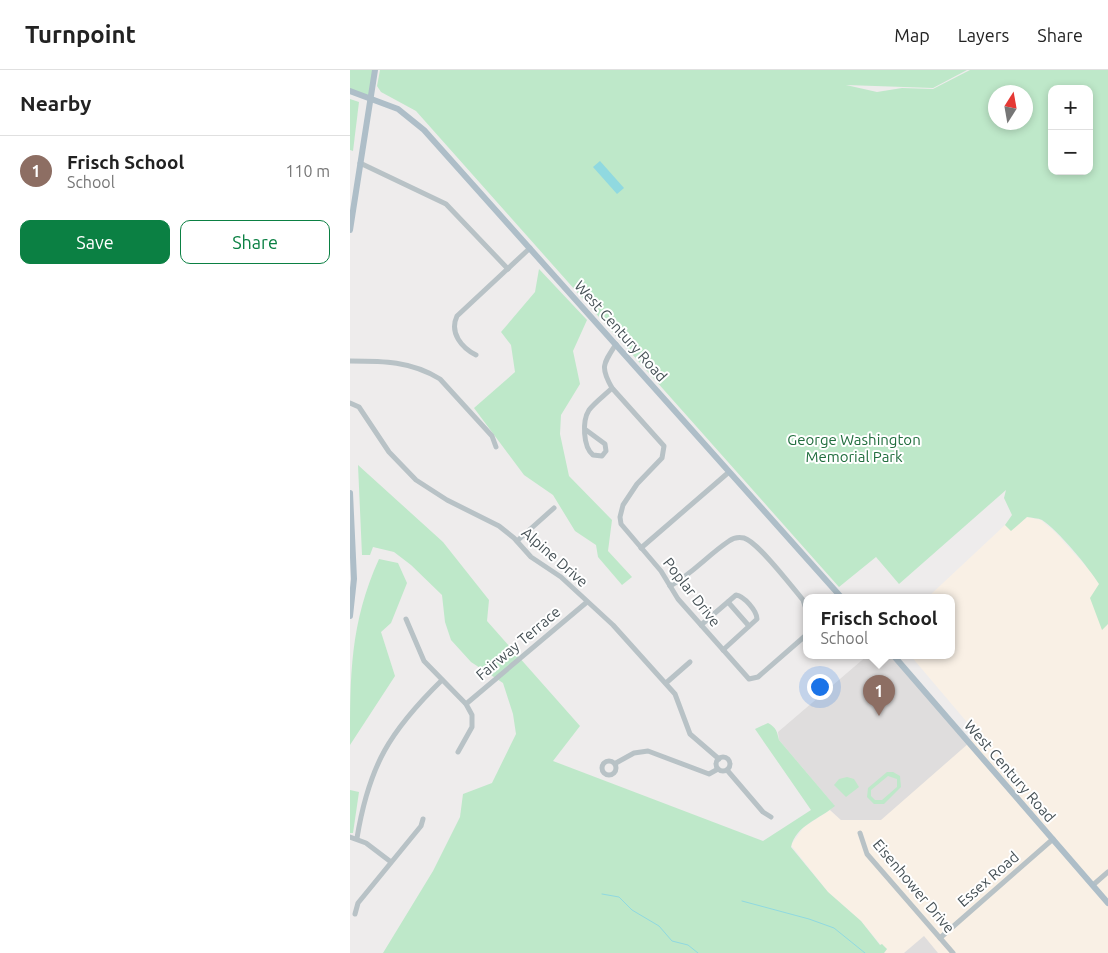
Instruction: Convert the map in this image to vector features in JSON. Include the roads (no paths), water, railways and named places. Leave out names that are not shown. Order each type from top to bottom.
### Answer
[{"type":"main road","points":[[350,230],[375,70]]},
{"type":"main road","name":"West Century Road","points":[[350,91],[398,109],[416,122],[838,594]]},
{"type":"main road","points":[[350,493],[354,579],[350,616]]},
{"type":"main road","name":"West Century Road","points":[[896,659],[1108,903]]},
{"type":"street","points":[[360,163],[446,204],[508,269]]},
{"type":"street","points":[[476,356],[469,352],[458,339],[454,330],[455,320],[460,312],[530,248]]},
{"type":"street","points":[[586,430],[605,444],[606,451],[602,456],[598,457],[586,447],[586,430],[587,414],[612,388],[604,374],[603,366],[616,344]]},
{"type":"street","points":[[350,361],[393,361],[411,364],[430,372],[440,378],[492,436],[496,448]]},
{"type":"street","name":"Poplar Drive","points":[[612,388],[664,446],[662,458],[637,484],[623,505],[620,516],[621,524],[678,599],[748,679],[755,679],[803,638]]},
{"type":"street","name":"Alpine Drive","points":[[350,403],[360,406],[389,452],[416,480],[447,500],[490,520],[517,541],[531,557],[561,577],[614,625],[666,682],[678,699],[690,734],[719,759]]},
{"type":"street","points":[[641,548],[729,472]]},
{"type":"street","points":[[517,541],[554,508]]},
{"type":"street","points":[[670,586],[686,577],[728,542],[739,537],[745,538],[756,546],[803,600]]},
{"type":"street","points":[[701,625],[736,595],[740,596],[757,614],[757,619],[723,650]]},
{"type":"street","name":"Fairway Terrace","points":[[466,704],[587,602]]},
{"type":"street","points":[[728,602],[749,626]]},
{"type":"street","points":[[406,619],[410,625],[420,655],[466,704],[472,715],[473,723],[458,752]]},
{"type":"street","points":[[666,682],[690,662]]},
{"type":"street","points":[[357,838],[368,787],[382,753],[408,715],[442,680]]},
{"type":"street","points":[[616,763],[634,753],[648,751],[709,774],[718,769],[727,770],[764,812],[771,817]]},
{"type":"street","points":[[718,769],[716,764],[719,759],[728,760],[730,765],[727,770]]},
{"type":"street","points":[[355,914],[358,904],[421,826],[423,819]]},
{"type":"street","name":"Eisenhower Drive","points":[[860,833],[867,854],[953,953]]},
{"type":"street","points":[[350,837],[357,838],[377,850],[391,862]]},
{"type":"street","name":"Essex Road","points":[[940,938],[1053,839]]},
{"type":"street","points":[[1093,886],[1108,872]]},
{"type":"water","points":[[600,161],[624,188],[617,194],[593,167]]},
{"type":"waterway","points":[[602,894],[619,897],[632,910],[659,926],[672,941],[688,945],[698,953]]},
{"type":"waterway","points":[[742,901],[809,919],[834,928],[865,953]]},
{"type":"place","name":"Frisch School","points":[[879,716]]},
{"type":"park label","name":"George Washington Memorial Park","points":[[854,448]]}]
